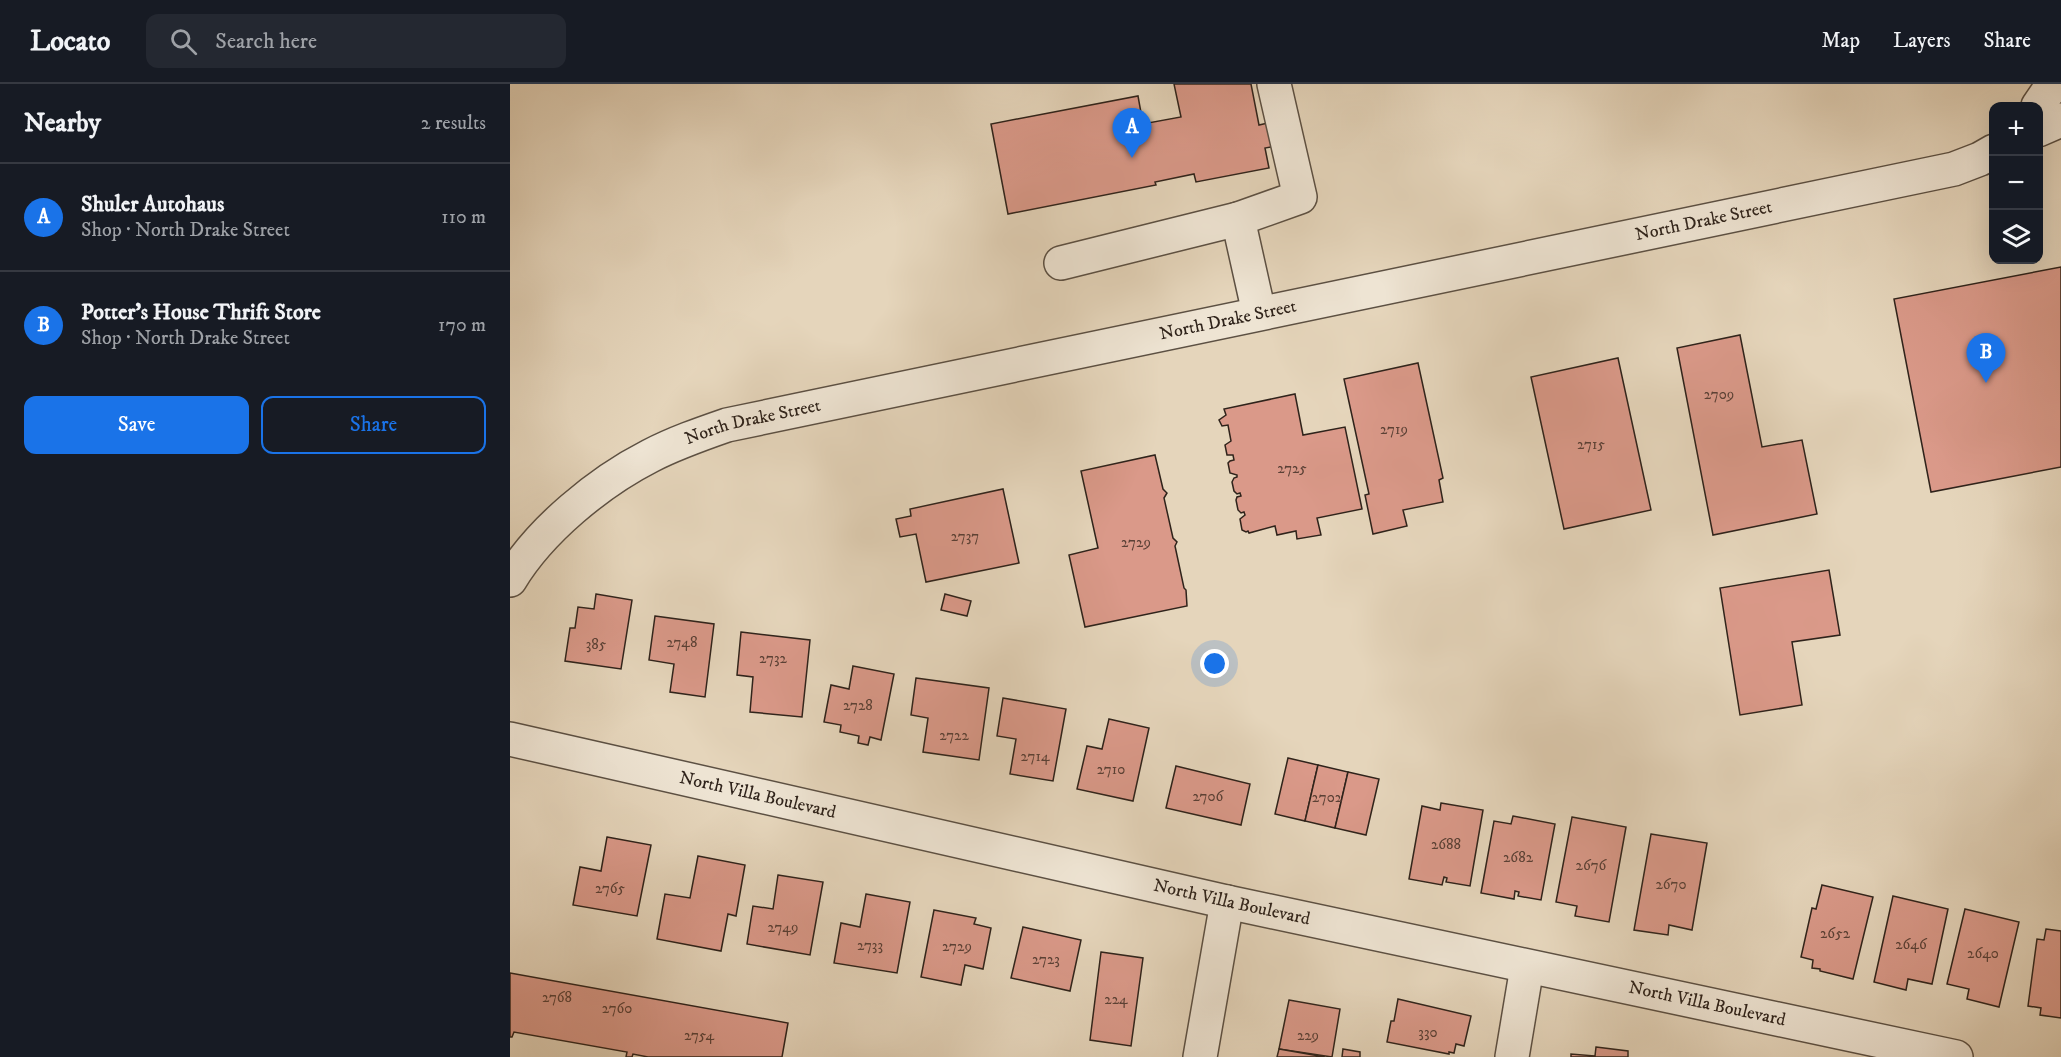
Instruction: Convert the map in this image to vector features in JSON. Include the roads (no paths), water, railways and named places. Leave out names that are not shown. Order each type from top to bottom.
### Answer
[{"type":"street","points":[[1061,262],[1238,219],[1300,197],[1274,84]]},
{"type":"street","points":[[2041,102],[2053,84]]},
{"type":"street","points":[[2043,128],[2061,120]]},
{"type":"street","name":"North Drake Street","points":[[510,580],[543,537],[575,507],[614,477],[650,456],[727,425],[775,413],[1954,169],[1989,154]]},
{"type":"street","points":[[1238,219],[1259,313]]},
{"type":"street","name":"North Villa Boulevard","points":[[510,739],[1227,902],[1956,1057]]},
{"type":"street","points":[[1200,1057],[1227,902]]},
{"type":"street","points":[[1512,1057],[1527,967]]},
{"type":"place","name":"Shuler Autohaus","points":[[1132,158]]},
{"type":"place","name":"Potter's House Thrift Store","points":[[1986,383]]}]
